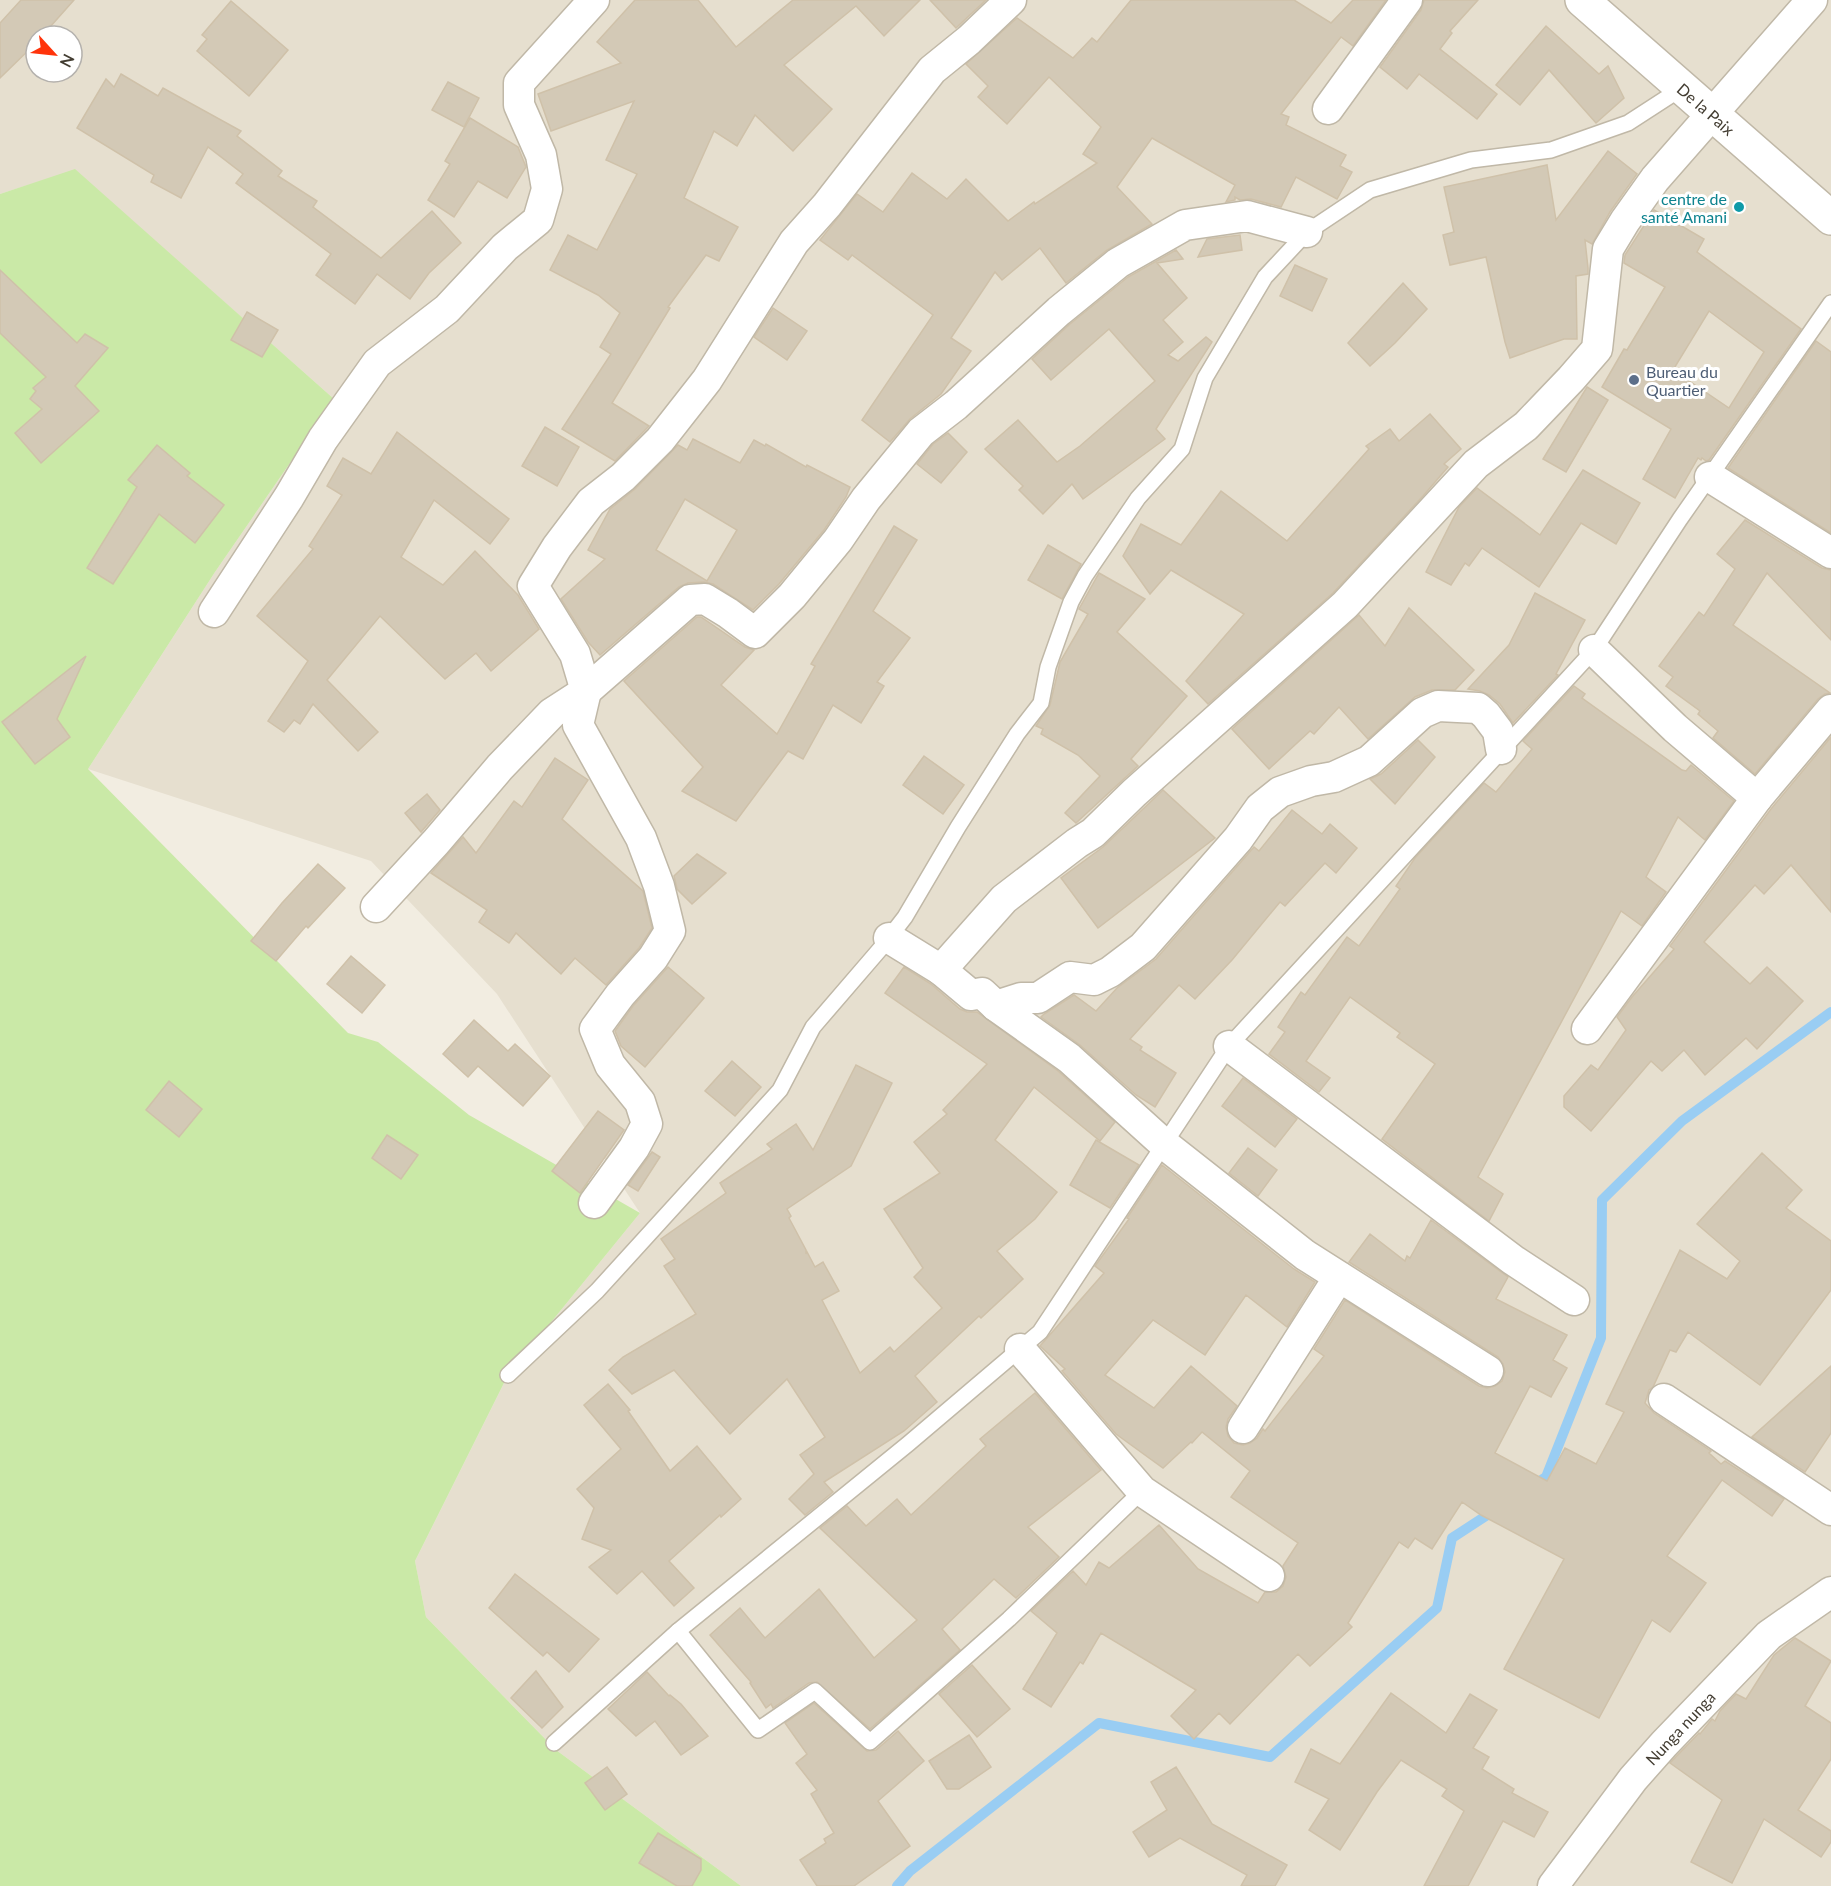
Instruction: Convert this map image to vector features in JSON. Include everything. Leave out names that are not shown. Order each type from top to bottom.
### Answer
[{"type":"street","points":[[214,612],[289,497],[323,439],[377,363],[447,309],[505,247],[538,220],[548,189],[541,155],[519,105],[519,83],[594,0]]},
{"type":"street","points":[[594,1203],[634,1148],[647,1124],[640,1102],[610,1065],[595,1029],[620,995],[653,958],[670,931],[659,886],[640,838],[578,725],[586,691],[575,654],[533,586],[557,547],[591,502],[622,477],[660,440],[707,380],[794,242],[933,70],[1011,0]]},
{"type":"street","points":[[1328,109],[1407,0]]},
{"type":"street","name":"De la Paix","points":[[1581,0],[1831,218]]},
{"type":"street","points":[[941,970],[1004,899],[1093,833],[1134,793],[1345,605],[1476,464],[1526,426],[1571,379],[1597,349],[1608,249],[1655,179],[1812,0]]},
{"type":"street","points":[[376,907],[552,713],[586,691],[690,600],[705,599],[756,633],[799,588],[838,540],[866,499],[921,432],[956,405],[1059,311],[1118,263],[1185,225],[1247,216],[1307,232]]},
{"type":"street","points":[[1710,477],[1831,553]]},
{"type":"street","points":[[1593,650],[1676,728],[1757,798]]},
{"type":"street","points":[[996,1006],[1021,998],[1038,998],[1070,977],[1094,980],[1110,972],[1143,947],[1238,839],[1260,808],[1280,792],[1311,781],[1334,777],[1369,762],[1422,713],[1438,706],[1478,708],[1498,731],[1501,749]]},
{"type":"street","points":[[1587,1029],[1757,798],[1831,710]]},
{"type":"street","points":[[889,938],[941,970],[971,995],[982,993],[996,1006],[1069,1058],[1164,1144],[1305,1255],[1488,1371]]},
{"type":"street","points":[[1229,1046],[1514,1260],[1574,1300]]},
{"type":"street","points":[[1243,1428],[1339,1277]]},
{"type":"street","points":[[1020,1349],[1142,1491],[1269,1576]]},
{"type":"street","points":[[1664,1399],[1831,1510]]},
{"type":"street","name":"Nunga nunga","points":[[1553,1886],[1633,1779],[1664,1744],[1769,1635],[1831,1592]]},
{"type":"lane","points":[[508,1375],[597,1292],[780,1090],[813,1027],[905,917],[1017,734],[1041,703],[1048,667],[1071,602],[1084,576],[1138,498],[1182,449],[1205,378],[1265,277],[1307,232],[1370,190],[1471,160],[1551,150],[1628,123],[1682,88]]},
{"type":"lane","points":[[554,1743],[678,1631],[908,1444],[1040,1332],[1229,1046],[1593,650],[1831,303]]},
{"type":"lane","points":[[678,1631],[758,1730],[815,1691],[870,1742],[1009,1618],[1142,1491]]},
{"type":"shaded area","points":[[0,0],[1831,0],[1831,1886],[741,1886],[556,1750],[426,1617],[415,1561],[508,1375],[640,1213],[497,994],[371,861],[88,769],[215,572],[334,399],[75,170],[0,194]]},
{"type":"green space","points":[[75,169],[334,399],[215,572],[88,769],[348,1033],[378,1042],[469,1115],[640,1213],[508,1375],[415,1561],[426,1617],[556,1750],[741,1886],[0,1886],[0,194]]},
{"type":"building","points":[[21,0],[74,0],[53,24],[24,24],[24,55],[0,78],[0,23]]},
{"type":"building","points":[[635,0],[698,0],[736,47],[793,0],[920,0],[884,36],[856,6],[784,65],[832,109],[793,151],[755,115],[737,146],[714,131],[684,198],[738,227],[719,261],[706,255],[668,307],[670,308],[612,403],[649,426],[615,461],[562,429],[611,354],[600,347],[620,313],[598,295],[550,270],[568,235],[597,250],[637,174],[606,160],[634,101],[551,131],[538,94],[621,63],[597,42]]},
{"type":"building","points":[[930,0],[986,0],[956,28]]},
{"type":"building","points":[[1131,0],[1294,0],[1331,23],[1353,0],[1386,0],[1353,46],[1341,37],[1281,114],[1289,117],[1286,125],[1346,155],[1340,166],[1352,172],[1337,199],[1296,177],[1281,207],[1251,199],[1240,200],[1235,197],[1235,200],[1226,202],[1235,185],[1152,138],[1117,187],[1152,224],[1107,250],[1066,283],[1040,248],[1002,280],[995,272],[951,338],[971,351],[941,394],[910,419],[890,442],[862,420],[933,315],[852,255],[848,260],[820,240],[857,194],[883,212],[912,173],[947,199],[966,179],[1008,221],[1097,163],[1083,154],[1101,127],[1049,77],[1007,124],[978,97],[988,86],[966,64],[1017,18],[1073,58],[1092,38],[1097,42]]},
{"type":"building","points":[[1424,0],[1478,0],[1450,31],[1452,33],[1440,49],[1497,94],[1477,119],[1419,74],[1407,89],[1380,67],[1421,10]]},
{"type":"building","points":[[231,1],[288,50],[249,96],[197,51],[207,39],[202,35]]},
{"type":"building","points":[[1546,26],[1599,74],[1608,66],[1624,98],[1596,123],[1549,70],[1520,105],[1496,85]]},
{"type":"building","points":[[121,74],[158,96],[163,88],[241,131],[237,136],[282,171],[278,176],[317,201],[313,207],[381,258],[432,211],[461,243],[429,273],[410,299],[377,274],[355,304],[316,275],[331,254],[236,183],[243,174],[208,147],[181,198],[151,182],[154,175],[77,128],[106,79],[114,87]]},
{"type":"building","points":[[448,82],[479,98],[464,127],[432,110]]},
{"type":"building","points":[[470,118],[518,147],[526,167],[507,198],[478,181],[454,217],[428,200],[450,164],[445,161]]},
{"type":"building","points":[[1608,151],[1637,174],[1610,212],[1592,244],[1585,240],[1588,274],[1576,276],[1577,339],[1564,339],[1510,358],[1486,257],[1450,265],[1443,235],[1454,232],[1444,187],[1547,165],[1556,220]]},
{"type":"building","points":[[1654,210],[1704,239],[1697,252],[1801,329],[1709,460],[1698,458],[1675,498],[1643,479],[1671,429],[1602,387],[1665,287],[1624,263],[1625,255]],"holes":[[[1709,311],[1764,352],[1729,408],[1673,370]]]},
{"type":"building","points":[[1240,235],[1242,250],[1198,257],[1207,239]]},
{"type":"building","points":[[1176,250],[1183,259],[1157,263],[1187,298],[1163,320],[1183,342],[1168,355],[1178,361],[1206,337],[1212,342],[1156,429],[1165,439],[1083,499],[1072,484],[1043,514],[1019,490],[1023,486],[985,449],[1018,420],[1057,462],[1080,446],[1155,381],[1109,329],[1051,380],[1032,359],[1070,324],[1128,277]]},
{"type":"building","points":[[1295,265],[1327,279],[1312,311],[1280,296]]},
{"type":"building","points":[[0,270],[77,343],[85,334],[108,348],[75,386],[99,411],[41,463],[15,433],[42,409],[30,399],[36,391],[33,388],[46,377],[0,333]]},
{"type":"building","points":[[1403,283],[1427,309],[1370,366],[1348,343]]},
{"type":"building","points":[[773,308],[807,331],[787,360],[754,337]]},
{"type":"building","points":[[247,312],[278,330],[262,357],[231,340]]},
{"type":"building","points":[[1816,341],[1831,352],[1831,533],[1728,468]]},
{"type":"building","points":[[1587,387],[1608,400],[1566,472],[1543,459]]},
{"type":"building","points":[[1430,414],[1461,449],[1444,464],[1448,467],[1333,593],[1208,704],[1186,681],[1244,614],[1171,570],[1150,594],[1123,556],[1141,524],[1181,545],[1221,491],[1287,541],[1369,449],[1366,446],[1390,429],[1399,441]]},
{"type":"building","points":[[545,427],[579,447],[557,486],[522,466]]},
{"type":"building","points":[[397,432],[509,519],[490,544],[434,500],[401,557],[443,585],[475,551],[518,595],[539,629],[491,671],[476,653],[445,679],[380,616],[327,680],[378,732],[358,751],[313,704],[300,724],[294,720],[284,732],[268,721],[308,661],[257,616],[313,549],[309,546],[342,495],[327,486],[343,458],[371,474]]},
{"type":"building","points":[[948,433],[967,452],[941,483],[917,464],[933,444]]},
{"type":"building","points":[[693,439],[740,463],[754,440],[850,487],[824,530],[779,584],[753,610],[713,584],[688,583],[679,587],[600,655],[588,642],[561,599],[605,559],[588,550],[610,509],[635,489],[678,445],[687,450]],"holes":[[[685,499],[737,530],[707,581],[656,550]]]},
{"type":"building","points":[[157,445],[190,473],[187,476],[224,505],[195,543],[159,514],[113,584],[87,568],[137,487],[128,480]]},
{"type":"building","points":[[1583,470],[1640,503],[1616,544],[1581,523],[1539,587],[1482,548],[1469,566],[1465,563],[1451,585],[1426,572],[1459,507],[1477,488],[1540,535]]},
{"type":"building","points":[[1745,520],[1822,568],[1831,570],[1831,640],[1767,573],[1733,625],[1830,693],[1818,699],[1755,774],[1713,738],[1718,731],[1698,714],[1700,711],[1666,686],[1673,677],[1659,666],[1699,612],[1704,616],[1735,569],[1717,554]]},
{"type":"building","points":[[894,526],[917,540],[873,611],[910,638],[877,682],[884,686],[861,723],[833,705],[803,759],[788,751],[736,821],[682,791],[703,767],[624,681],[697,617],[701,617],[745,647],[754,650],[721,685],[777,734],[815,666],[811,664]]},
{"type":"building","points":[[1048,545],[1081,564],[1062,599],[1028,580]]},
{"type":"building","points":[[1099,573],[1145,599],[1117,632],[1187,696],[1131,759],[1138,766],[1076,823],[1065,813],[1100,776],[1078,755],[1041,734],[1043,729],[1036,726],[1050,705],[1060,662],[1088,614],[1079,609]]},
{"type":"building","points":[[1535,593],[1585,620],[1556,674],[1558,675],[1513,723],[1500,704],[1489,695],[1468,689],[1509,645]]},
{"type":"building","points":[[1409,608],[1474,670],[1455,690],[1432,690],[1415,697],[1368,739],[1339,707],[1314,734],[1310,731],[1269,769],[1232,729],[1359,615],[1385,646]]},
{"type":"building","points":[[86,656],[57,719],[70,737],[35,764],[2,722]]},
{"type":"building","points":[[1574,686],[1585,694],[1582,698],[1682,770],[1686,771],[1691,765],[1734,801],[1705,840],[1678,817],[1646,877],[1666,892],[1642,926],[1621,911],[1478,1177],[1503,1194],[1489,1221],[1382,1139],[1435,1064],[1397,1037],[1400,1033],[1350,997],[1306,1061],[1330,1078],[1319,1092],[1269,1054],[1285,1032],[1278,1027],[1301,992],[1305,995],[1347,937],[1359,946],[1400,889],[1396,886],[1415,858],[1484,783],[1496,792],[1532,749],[1523,741]]},
{"type":"building","points":[[1831,737],[1831,912],[1791,865],[1764,894],[1755,885],[1704,942],[1750,984],[1767,967],[1803,1001],[1757,1049],[1746,1038],[1705,1075],[1684,1050],[1662,1071],[1651,1061],[1591,1131],[1564,1107],[1564,1096],[1591,1065],[1598,1070],[1626,1030],[1617,1017],[1674,949],[1670,946],[1771,809]]},
{"type":"building","points":[[1418,740],[1435,757],[1395,804],[1370,779],[1381,774]]},
{"type":"building","points":[[924,756],[964,785],[943,814],[903,785]]},
{"type":"building","points":[[555,758],[588,780],[562,819],[643,891],[652,928],[639,948],[606,985],[575,958],[561,974],[516,933],[509,943],[479,922],[487,910],[431,873],[463,837],[476,853],[514,801],[522,807]]},
{"type":"building","points":[[1163,790],[1215,838],[1098,928],[1061,878],[1103,847]]},
{"type":"building","points":[[427,794],[440,810],[421,832],[405,813]]},
{"type":"building","points":[[1292,810],[1322,834],[1330,824],[1357,848],[1336,873],[1325,863],[1285,906],[1280,902],[1232,960],[1195,999],[1179,985],[1130,1039],[1142,1047],[1140,1050],[1176,1073],[1155,1107],[1136,1095],[1080,1045],[1041,1017],[1074,995],[1096,1011],[1117,988],[1156,959],[1254,847],[1259,851]]},
{"type":"building","points":[[697,854],[726,873],[692,904],[677,889],[674,876]]},
{"type":"building","points":[[318,864],[345,888],[308,928],[306,926],[276,961],[251,941]]},
{"type":"building","points":[[351,956],[385,985],[362,1013],[327,984]]},
{"type":"building","points":[[668,967],[704,998],[645,1067],[621,1046],[615,1031],[633,1006]]},
{"type":"building","points":[[904,967],[931,984],[960,1009],[977,1012],[1058,1071],[1115,1122],[1100,1141],[1034,1087],[995,1140],[1057,1192],[1035,1219],[997,1251],[1023,1279],[981,1318],[979,1316],[915,1376],[937,1402],[904,1431],[824,1482],[833,1492],[805,1515],[789,1499],[814,1474],[800,1455],[825,1437],[787,1379],[730,1434],[674,1370],[632,1394],[609,1370],[623,1357],[696,1314],[664,1266],[675,1259],[661,1239],[726,1193],[720,1183],[772,1149],[767,1144],[796,1124],[813,1150],[856,1065],[892,1083],[851,1166],[787,1209],[791,1216],[789,1218],[806,1254],[807,1252],[815,1267],[823,1262],[839,1291],[822,1300],[860,1373],[890,1347],[894,1352],[942,1308],[914,1277],[923,1268],[884,1209],[940,1173],[914,1142],[947,1114],[943,1110],[987,1064],[885,993]]},
{"type":"building","points":[[474,1020],[508,1051],[515,1044],[550,1076],[523,1106],[478,1066],[468,1077],[443,1054]]},
{"type":"building","points":[[732,1061],[761,1087],[735,1116],[705,1091]]},
{"type":"building","points":[[1243,1078],[1297,1119],[1275,1147],[1222,1106]]},
{"type":"building","points":[[169,1081],[202,1109],[179,1137],[146,1110]]},
{"type":"building","points":[[598,1111],[624,1130],[580,1193],[552,1171]]},
{"type":"building","points":[[387,1135],[418,1155],[401,1179],[372,1158]]},
{"type":"building","points":[[1096,1140],[1139,1165],[1110,1208],[1070,1185]]},
{"type":"building","points":[[1248,1148],[1277,1170],[1258,1196],[1229,1173]]},
{"type":"building","points":[[652,1152],[660,1157],[638,1191],[628,1185]]},
{"type":"building","points":[[1762,1153],[1802,1190],[1786,1208],[1831,1241],[1831,1290],[1760,1385],[1688,1332],[1676,1352],[1670,1350],[1653,1387],[1649,1390],[1645,1403],[1654,1413],[1711,1451],[1709,1453],[1721,1464],[1725,1461],[1784,1499],[1772,1516],[1722,1480],[1667,1556],[1706,1583],[1670,1632],[1652,1620],[1599,1718],[1504,1669],[1564,1559],[1481,1515],[1462,1502],[1432,1549],[1415,1538],[1408,1548],[1399,1542],[1348,1623],[1352,1627],[1310,1666],[1298,1654],[1230,1724],[1219,1713],[1194,1739],[1171,1716],[1196,1690],[1101,1633],[1083,1664],[1080,1662],[1051,1707],[1023,1689],[1057,1633],[1031,1611],[1073,1571],[1086,1585],[1099,1562],[1109,1568],[1159,1525],[1198,1569],[1258,1603],[1265,1592],[1276,1592],[1283,1586],[1286,1577],[1283,1566],[1298,1543],[1231,1497],[1250,1471],[1202,1432],[1163,1468],[1116,1434],[1062,1371],[1065,1369],[1040,1346],[1104,1273],[1095,1266],[1129,1219],[1127,1218],[1162,1165],[1294,1269],[1315,1282],[1287,1327],[1246,1295],[1205,1355],[1153,1320],[1105,1375],[1154,1408],[1191,1366],[1237,1406],[1228,1419],[1226,1427],[1228,1436],[1234,1443],[1243,1445],[1250,1443],[1263,1429],[1265,1431],[1324,1356],[1314,1349],[1345,1300],[1479,1386],[1487,1388],[1495,1386],[1502,1381],[1505,1372],[1498,1357],[1349,1262],[1370,1234],[1405,1261],[1407,1256],[1410,1258],[1431,1220],[1508,1277],[1496,1299],[1567,1335],[1553,1360],[1567,1368],[1551,1397],[1530,1386],[1495,1453],[1547,1481],[1565,1448],[1596,1464],[1624,1412],[1606,1404],[1680,1250],[1727,1279],[1740,1261],[1697,1224]]},
{"type":"building","points":[[1831,1366],[1831,1433],[1805,1472],[1752,1437]]},
{"type":"building","points":[[608,1384],[630,1410],[628,1411],[670,1471],[697,1446],[741,1499],[669,1561],[694,1588],[674,1606],[642,1571],[617,1594],[589,1567],[611,1550],[582,1539],[594,1508],[577,1489],[621,1449],[584,1405]]},
{"type":"building","points":[[1035,1393],[1101,1470],[1028,1527],[1059,1557],[1016,1598],[994,1579],[942,1629],[960,1650],[870,1729],[817,1682],[809,1683],[773,1708],[771,1704],[766,1708],[751,1682],[710,1635],[740,1608],[765,1638],[819,1589],[874,1658],[917,1620],[820,1528],[847,1506],[866,1526],[897,1499],[911,1515],[986,1446],[980,1439]]},
{"type":"building","points":[[515,1574],[599,1639],[569,1672],[547,1652],[543,1656],[489,1608]]},
{"type":"building","points":[[1795,1638],[1831,1661],[1805,1706],[1831,1723],[1831,1759],[1798,1810],[1831,1831],[1831,1842],[1821,1857],[1764,1819],[1732,1883],[1691,1862],[1722,1800],[1670,1763],[1712,1719],[1715,1721],[1720,1711],[1736,1694],[1746,1699],[1774,1655]]},
{"type":"building","points":[[972,1665],[1010,1709],[977,1737],[939,1694]]},
{"type":"building","points":[[536,1671],[563,1707],[542,1728],[511,1698]]},
{"type":"building","points":[[647,1672],[669,1696],[681,1704],[708,1736],[681,1755],[655,1721],[636,1736],[608,1709]]},
{"type":"building","points":[[1391,1693],[1446,1733],[1470,1694],[1497,1710],[1473,1748],[1489,1757],[1482,1769],[1514,1789],[1512,1793],[1548,1812],[1534,1837],[1503,1821],[1468,1886],[1424,1886],[1464,1811],[1442,1796],[1447,1789],[1401,1760],[1377,1792],[1340,1850],[1309,1830],[1329,1799],[1295,1782],[1311,1749],[1340,1764]]},
{"type":"building","points":[[814,1703],[867,1751],[876,1750],[898,1731],[924,1761],[878,1801],[910,1846],[854,1886],[817,1886],[800,1860],[826,1843],[824,1839],[834,1833],[811,1794],[817,1790],[796,1763],[807,1754],[785,1723]]},
{"type":"building","points":[[969,1735],[991,1767],[959,1789],[947,1789],[929,1761]]},
{"type":"building","points":[[607,1767],[627,1794],[605,1810],[585,1783]]},
{"type":"building","points":[[1176,1767],[1212,1824],[1287,1865],[1275,1886],[1241,1886],[1247,1875],[1180,1838],[1149,1857],[1133,1832],[1167,1810],[1151,1782]]},
{"type":"building","points":[[658,1833],[701,1859],[701,1870],[692,1886],[677,1886],[639,1863]]},
{"type":"waterway","points":[[1531,1487],[1546,1477],[1601,1338],[1602,1200],[1682,1121],[1831,1012]]},
{"type":"waterway","points":[[897,1886],[910,1871],[1099,1723],[1270,1757],[1437,1608],[1452,1538],[1495,1510]]},
{"type":"place","name":"centre de santé Amani","points":[[1739,207]]},
{"type":"place","name":"Bureau du Quartier","points":[[1634,380]]}]
